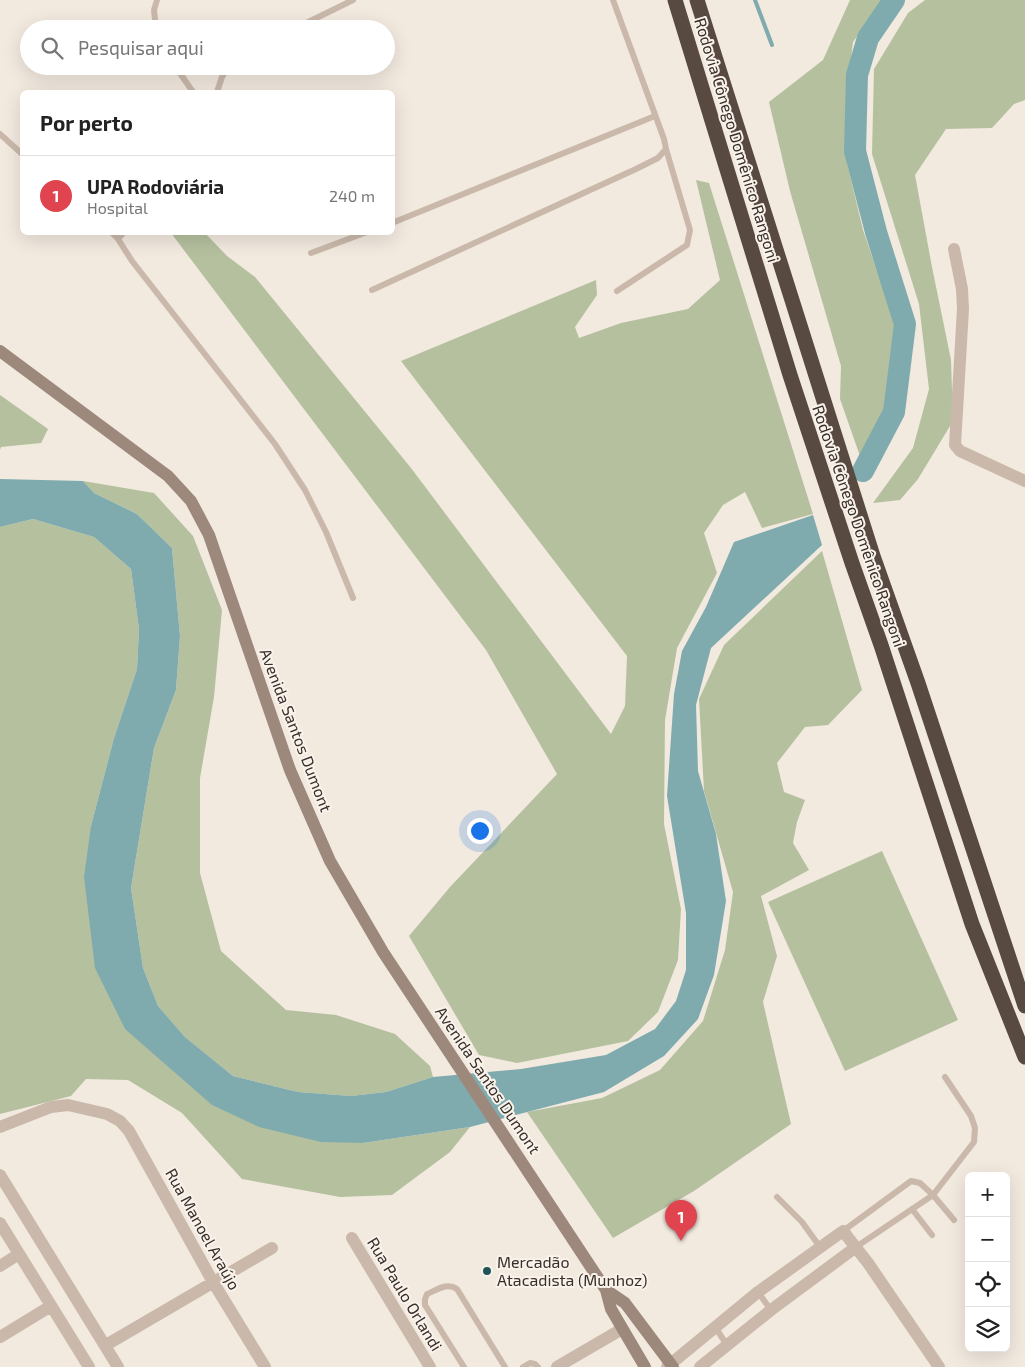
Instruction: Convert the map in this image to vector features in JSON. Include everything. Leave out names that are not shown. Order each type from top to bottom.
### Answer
[{"type":"highway","points":[[667,0],[675,21],[686,33]]},
{"type":"highway","name":"Rodovia Cônego Domênico Rangoni","points":[[676,0],[790,375],[852,563],[881,645],[972,924],[1025,1057]]},
{"type":"highway","name":"Rodovia Cônego Domênico Rangoni","points":[[696,0],[873,556],[918,682],[1025,1006]]},
{"type":"main road","name":"Avenida Santos Dumont","points":[[0,352],[168,476],[191,501],[209,536],[290,770],[330,861],[383,952],[606,1290],[611,1309],[645,1367]]},
{"type":"main road","name":"Avenida Santos Dumont","points":[[606,1290],[625,1303],[670,1366]]},
{"type":"street","points":[[954,249],[964,309],[955,445],[960,451],[1025,481]]},
{"type":"street","name":"Rua Manoel Araújo","points":[[0,1127],[51,1107],[68,1105],[108,1114],[120,1121],[129,1131],[213,1282],[265,1367]]},
{"type":"street","points":[[0,1175],[118,1367]]},
{"type":"street","points":[[0,1223],[86,1366]]},
{"type":"street","points":[[670,1366],[758,1292],[843,1231],[939,1367]]},
{"type":"street","name":"Rua Paulo Orlandi","points":[[352,1238],[430,1367]]},
{"type":"street","points":[[700,1367],[771,1310],[856,1247]]},
{"type":"street","points":[[106,1346],[272,1248]]},
{"type":"street","points":[[0,1266],[19,1254]]},
{"type":"street","points":[[0,1337],[51,1306]]},
{"type":"street","points":[[557,1367],[622,1329]]},
{"type":"lane","points":[[155,20],[154,10],[157,0]]},
{"type":"lane","points":[[312,20],[353,0]]},
{"type":"lane","points":[[613,0],[664,138],[690,230],[687,245],[617,291]]},
{"type":"lane","points":[[181,75],[192,90]]},
{"type":"lane","points":[[218,90],[223,75]]},
{"type":"lane","points":[[395,222],[655,116]]},
{"type":"lane","points":[[0,134],[20,152]]},
{"type":"lane","points":[[372,290],[636,169],[658,158],[666,148]]},
{"type":"lane","points":[[113,235],[142,275],[275,444],[305,490],[326,532],[353,598]]},
{"type":"lane","points":[[118,239],[121,235]]},
{"type":"lane","points":[[311,253],[359,235]]},
{"type":"lane","points":[[856,1247],[896,1218],[933,1195],[974,1142],[975,1128],[971,1116],[945,1077]]},
{"type":"lane","points":[[843,1231],[911,1181],[920,1182],[954,1220]]},
{"type":"lane","points":[[777,1197],[802,1222],[820,1247]]},
{"type":"lane","points":[[912,1209],[932,1235]]},
{"type":"lane","points":[[464,1367],[425,1304],[427,1294],[448,1286],[457,1289],[505,1367]]},
{"type":"lane","points":[[758,1292],[771,1310]]},
{"type":"lane","points":[[715,1327],[727,1345]]},
{"type":"lane","points":[[523,1367],[530,1363],[538,1367]]},
{"type":"green space","points":[[850,0],[884,0],[853,42],[846,99],[847,163],[863,230],[895,324],[898,355],[892,404],[860,456],[840,399],[841,366],[790,191],[769,102],[823,60]]},
{"type":"green space","points":[[925,0],[1025,0],[1025,100],[1014,104],[992,128],[946,129],[915,175],[951,360],[953,421],[918,479],[900,500],[873,503],[913,448],[929,389],[919,304],[872,154],[874,69],[908,13]]},
{"type":"green space","points":[[696,180],[709,183],[813,514],[762,528],[745,492],[723,505],[704,533],[717,573],[677,648],[665,720],[664,824],[681,909],[678,960],[658,1012],[628,1041],[517,1063],[479,1055],[409,936],[450,887],[557,774],[486,650],[173,235],[207,235],[227,256],[255,277],[411,468],[611,734],[625,706],[627,656],[401,361],[596,280],[597,295],[575,327],[579,338],[621,323],[688,309],[720,280]]},
{"type":"green space","points":[[0,395],[48,429],[41,443],[1,447],[0,450]]},
{"type":"green space","points":[[83,481],[154,493],[193,536],[222,610],[214,697],[200,778],[200,873],[221,951],[286,1010],[336,1015],[395,1034],[430,1066],[433,1077],[386,1092],[351,1096],[298,1092],[233,1076],[185,1037],[158,1006],[143,968],[131,888],[154,748],[176,690],[180,636],[172,548],[137,514],[94,493]]},
{"type":"green space","points":[[33,519],[94,537],[131,569],[139,629],[137,669],[114,738],[91,826],[125,1029],[363,1143],[470,1127],[450,1152],[392,1195],[340,1197],[242,1179],[182,1113],[128,1080],[86,1079],[71,1096],[0,1114],[0,527]]},
{"type":"green space","points":[[822,551],[862,690],[828,725],[805,727],[777,763],[784,792],[805,800],[797,822],[793,843],[809,870],[761,896],[777,956],[763,1002],[791,1124],[694,1191],[613,1238],[527,1112],[602,1098],[660,1070],[703,1021],[725,950],[733,892],[704,791],[699,699],[724,645]]},
{"type":"green space","points":[[882,851],[958,1020],[845,1071],[768,902]]},
{"type":"water","points":[[0,479],[83,481],[94,493],[137,514],[172,548],[180,636],[176,690],[154,748],[131,888],[143,968],[158,1006],[185,1037],[233,1076],[298,1092],[351,1096],[386,1092],[433,1077],[521,1069],[606,1055],[655,1029],[676,1001],[686,970],[686,913],[667,796],[674,694],[682,651],[706,607],[734,542],[813,515],[822,545],[711,648],[696,705],[698,771],[716,834],[726,901],[714,975],[698,1019],[664,1056],[604,1092],[470,1127],[363,1143],[321,1142],[259,1127],[212,1105],[125,1029],[95,968],[84,877],[91,826],[114,738],[137,669],[139,629],[131,569],[94,537],[33,519],[0,527]]},
{"type":"waterway","points":[[755,0],[772,45]]},
{"type":"waterway","points":[[863,471],[894,412],[905,324],[876,232],[855,151],[857,75],[868,38],[894,0]]},
{"type":"place","name":"UPA Rodoviária","points":[[681,1241]]},
{"type":"place","name":"Mercadão Atacadista (Munhoz)","points":[[487,1271]]}]
